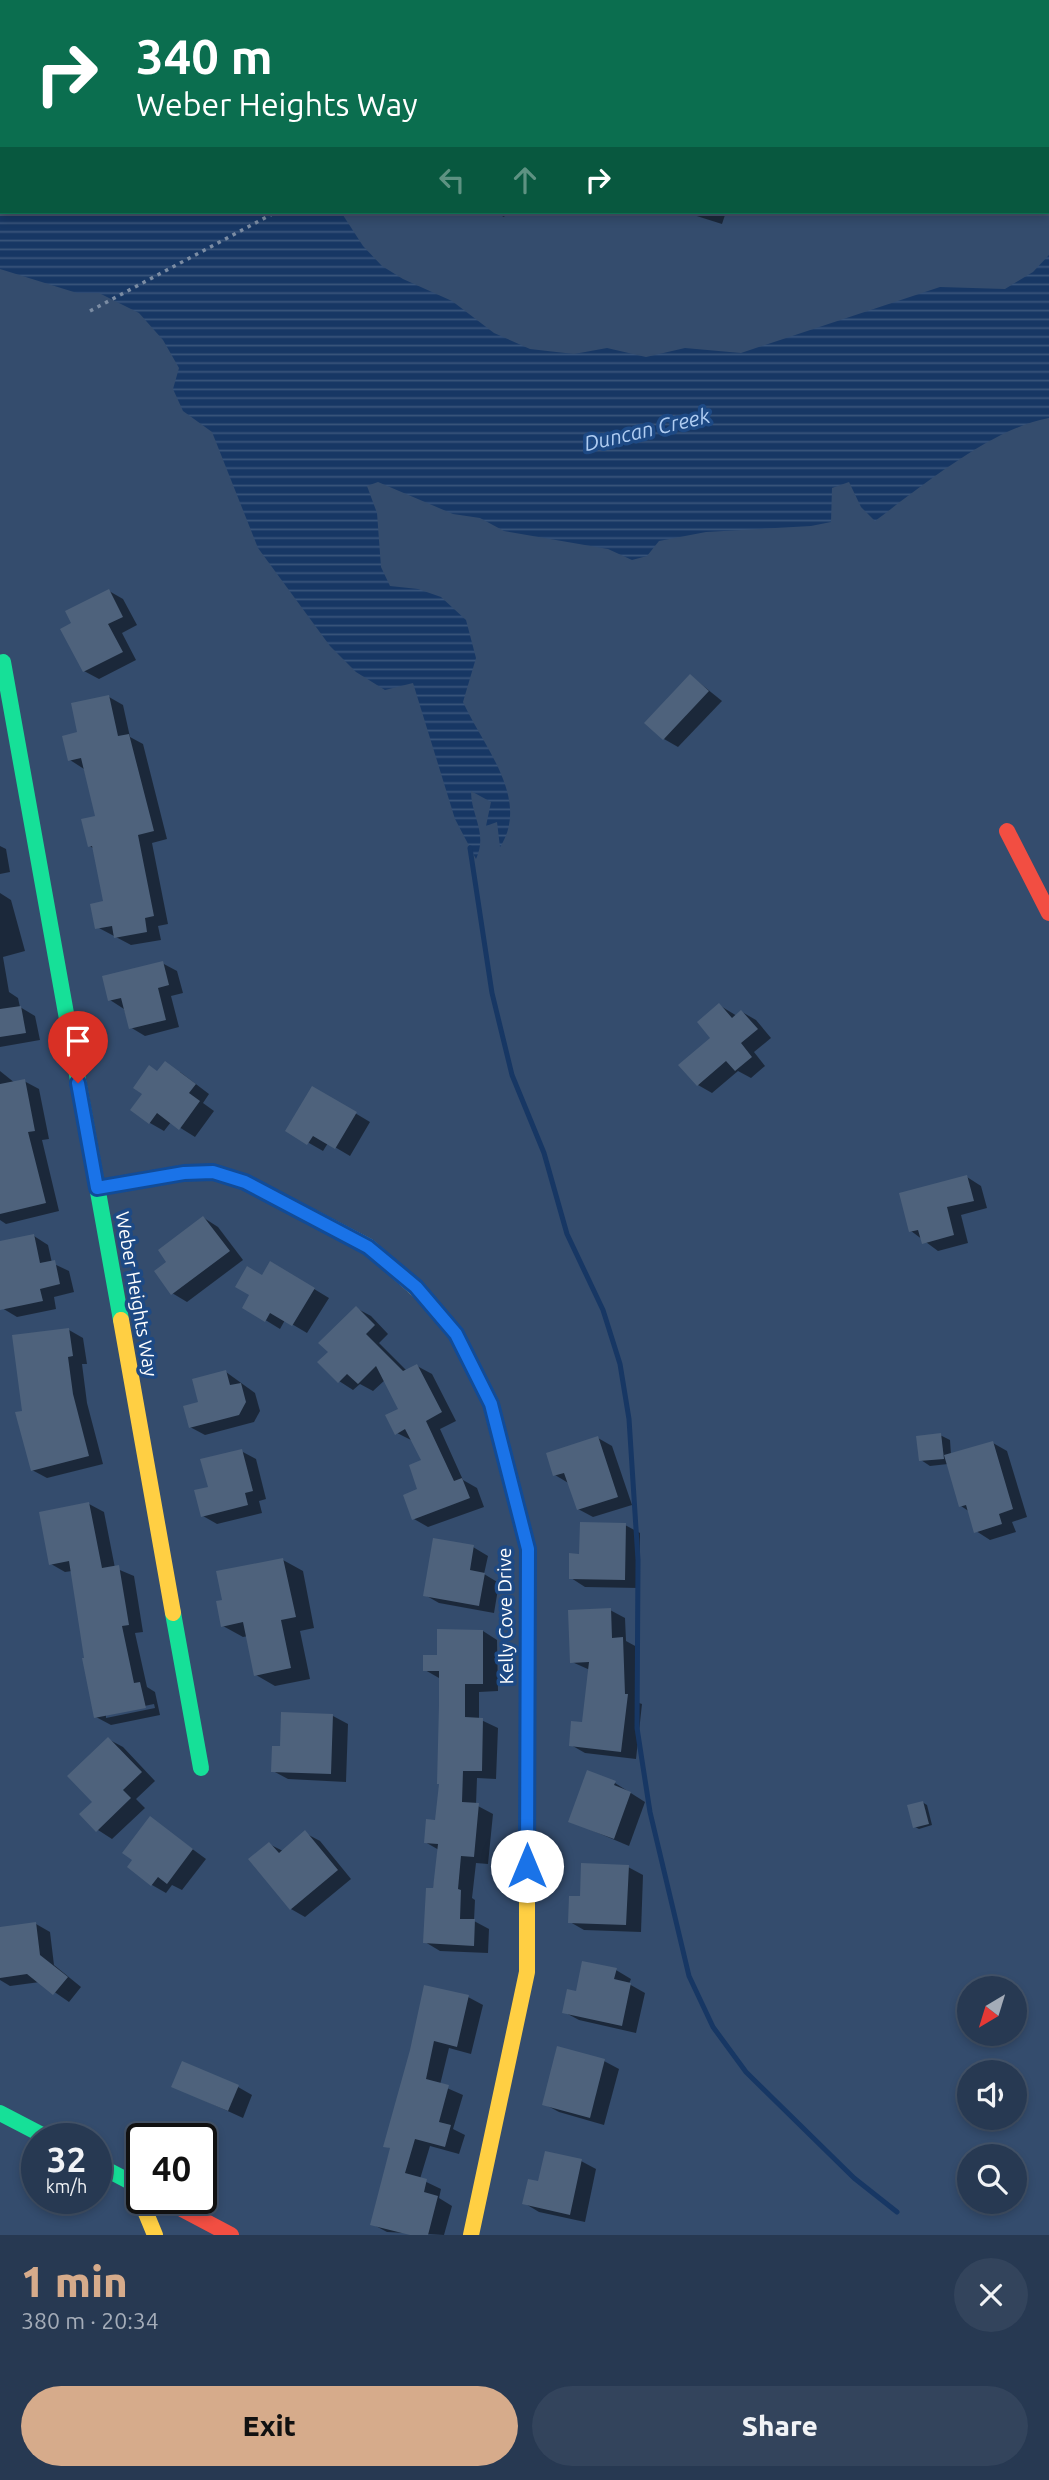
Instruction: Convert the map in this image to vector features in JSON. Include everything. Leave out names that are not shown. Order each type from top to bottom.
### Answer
[{"type":"street","name":"Weber Heights Way","points":[[3,663],[201,1768]]},
{"type":"street","points":[[1007,831],[1049,913]]},
{"type":"street","name":"Kelly Cove Drive","points":[[97,1188],[184,1173],[213,1172],[245,1182],[368,1247],[416,1287],[456,1334],[491,1404],[528,1549],[527,1972],[471,2235]]},
{"type":"street","points":[[0,2113],[21,2124]]},
{"type":"street","points":[[148,2214],[155,2235]]},
{"type":"street","points":[[192,2214],[232,2235]]},
{"type":"path","points":[[90,312],[272,214]]},
{"type":"water","name":"Duncan Creek","points":[[0,214],[342,214],[363,246],[382,266],[403,279],[452,301],[494,333],[530,349],[574,354],[607,348],[646,357],[685,348],[741,353],[940,287],[1005,289],[1033,272],[1049,255],[1049,418],[1027,424],[981,446],[875,521],[861,507],[849,482],[832,488],[831,522],[811,526],[706,532],[659,541],[647,556],[632,560],[608,549],[504,531],[480,518],[453,514],[378,482],[367,486],[377,513],[381,567],[390,586],[418,589],[441,597],[466,620],[476,658],[463,702],[501,773],[510,810],[508,829],[500,847],[497,822],[486,826],[491,802],[471,791],[480,833],[476,859],[455,819],[413,683],[385,690],[356,672],[330,646],[258,548],[212,432],[183,411],[173,389],[179,368],[163,340],[139,313],[99,293],[77,293],[0,269]]},
{"type":"building","points":[[109,589],[123,617],[108,624],[123,652],[83,672],[60,629],[71,623],[65,611]]},
{"type":"building","points":[[690,674],[709,691],[663,740],[644,723]]},
{"type":"building","points":[[109,695],[118,736],[129,734],[154,831],[138,835],[154,916],[145,918],[147,932],[114,938],[112,926],[95,929],[90,904],[103,901],[92,846],[88,847],[81,819],[95,816],[81,758],[68,761],[62,736],[77,732],[71,703]]},
{"type":"building","points":[[163,961],[169,985],[158,988],[166,1020],[129,1029],[121,998],[108,1001],[102,976]]},
{"type":"building","points":[[719,1003],[732,1018],[741,1010],[758,1029],[741,1043],[752,1057],[735,1071],[726,1061],[697,1086],[678,1065],[710,1038],[697,1022]]},
{"type":"building","points":[[21,1006],[26,1033],[0,1037],[0,1009]]},
{"type":"building","points":[[165,1061],[196,1084],[189,1093],[200,1101],[179,1130],[157,1113],[149,1124],[130,1110],[142,1094],[133,1088],[149,1065],[157,1071]]},
{"type":"building","points":[[25,1079],[35,1131],[28,1132],[46,1203],[0,1214],[0,1084]]},
{"type":"building","points":[[312,1086],[357,1112],[335,1149],[313,1136],[307,1145],[285,1131]]},
{"type":"building","points":[[967,1175],[974,1201],[947,1207],[954,1235],[922,1244],[918,1230],[909,1232],[899,1193]]},
{"type":"building","points":[[203,1216],[230,1251],[171,1295],[154,1271],[166,1262],[158,1250]]},
{"type":"building","points":[[34,1234],[40,1263],[55,1260],[60,1284],[40,1289],[43,1301],[0,1310],[0,1241]]},
{"type":"building","points":[[270,1261],[315,1288],[292,1326],[270,1313],[265,1322],[242,1308],[249,1295],[235,1287],[247,1266],[262,1275]]},
{"type":"building","points":[[356,1306],[375,1325],[366,1334],[403,1371],[417,1364],[442,1412],[426,1421],[454,1481],[462,1478],[470,1498],[412,1520],[403,1495],[417,1489],[409,1465],[421,1460],[405,1429],[395,1435],[385,1415],[398,1409],[376,1366],[358,1384],[347,1374],[338,1383],[317,1362],[328,1352],[318,1343]]},
{"type":"building","points":[[69,1328],[73,1356],[68,1357],[73,1394],[89,1456],[31,1471],[15,1412],[22,1411],[12,1335]]},
{"type":"building","points":[[226,1370],[230,1385],[241,1383],[246,1402],[239,1415],[189,1428],[183,1406],[198,1402],[192,1379]]},
{"type":"building","points":[[941,1433],[944,1459],[919,1461],[916,1436]]},
{"type":"building","points":[[598,1436],[618,1497],[577,1510],[564,1473],[553,1476],[546,1453]]},
{"type":"building","points":[[993,1441],[1013,1509],[999,1514],[1002,1524],[974,1533],[966,1505],[959,1507],[944,1455]]},
{"type":"building","points":[[242,1449],[253,1491],[245,1493],[248,1505],[201,1517],[194,1490],[208,1487],[200,1459]]},
{"type":"building","points":[[89,1502],[102,1568],[119,1565],[129,1625],[122,1626],[134,1683],[140,1682],[146,1708],[94,1718],[82,1658],[69,1561],[49,1565],[39,1512]]},
{"type":"building","points":[[580,1522],[626,1523],[625,1580],[569,1579],[569,1553],[579,1554]]},
{"type":"building","points":[[433,1538],[474,1545],[470,1570],[485,1573],[479,1606],[423,1596]]},
{"type":"building","points":[[283,1558],[296,1617],[281,1620],[291,1668],[254,1676],[243,1622],[221,1627],[216,1601],[222,1600],[216,1571]]},
{"type":"building","points":[[611,1608],[612,1638],[623,1637],[625,1694],[628,1694],[621,1752],[569,1746],[571,1721],[582,1722],[589,1662],[570,1663],[568,1610]]},
{"type":"building","points":[[437,1629],[483,1630],[483,1684],[465,1684],[465,1717],[483,1718],[482,1771],[463,1771],[462,1802],[479,1803],[474,1857],[461,1856],[458,1889],[461,1890],[460,1919],[475,1919],[474,1946],[423,1943],[426,1888],[433,1888],[438,1844],[424,1843],[426,1819],[435,1820],[439,1784],[439,1671],[423,1671],[423,1655],[437,1655]]},
{"type":"building","points":[[281,1712],[333,1714],[331,1774],[271,1772],[272,1746],[280,1746]]},
{"type":"building","points":[[108,1737],[142,1772],[123,1790],[131,1798],[96,1832],[79,1814],[92,1802],[67,1776]]},
{"type":"building","points":[[587,1770],[616,1781],[614,1785],[631,1792],[614,1839],[568,1822]]},
{"type":"building","points":[[923,1801],[929,1824],[913,1828],[907,1805]]},
{"type":"building","points":[[150,1816],[193,1849],[167,1884],[158,1877],[151,1886],[127,1867],[132,1860],[122,1853]]},
{"type":"building","points":[[305,1830],[338,1870],[290,1910],[248,1859],[269,1842],[279,1853]]},
{"type":"building","points":[[581,1863],[629,1865],[626,1925],[568,1923],[569,1896],[580,1896]]},
{"type":"building","points":[[36,1922],[40,1955],[68,1977],[53,1995],[27,1974],[0,1978],[0,1927]]},
{"type":"building","points":[[582,1961],[617,1968],[614,1979],[631,1983],[622,2026],[562,2013],[567,1989],[576,1991]]},
{"type":"building","points":[[424,1985],[469,1995],[457,2047],[434,2041],[426,2079],[449,2085],[439,2122],[451,2125],[445,2147],[415,2139],[405,2173],[427,2179],[424,2192],[438,2196],[428,2235],[410,2235],[370,2225],[390,2148],[383,2147],[410,2050]]},
{"type":"building","points":[[557,2046],[605,2059],[590,2118],[542,2105]]},
{"type":"building","points":[[182,2061],[239,2085],[228,2111],[171,2087]]},
{"type":"building","points":[[545,2151],[582,2159],[570,2215],[522,2204],[528,2179],[538,2181]]},
{"type":"waterway","points":[[470,848],[492,993],[512,1075],[544,1153],[567,1234],[603,1310],[620,1364],[629,1419],[638,1560],[637,1728],[650,1812],[689,1976],[713,2027],[746,2072],[854,2178],[897,2212]]},
{"type":"traffic: fast","points":[[3,662],[121,1320]]},
{"type":"traffic: fast","points":[[420,1292],[456,1334],[491,1403],[528,1550],[527,1797]]},
{"type":"traffic: fast","points":[[173,1613],[201,1768]]},
{"type":"traffic: fast","points":[[0,2113],[21,2124]]},
{"type":"traffic: fast","points":[[112,2172],[126,2180]]},
{"type":"traffic: slow","points":[[97,1188],[184,1173],[213,1172],[245,1182],[368,1246],[420,1292]]},
{"type":"traffic: slow","points":[[121,1320],[173,1613]]},
{"type":"traffic: slow","points":[[471,2235],[527,1972],[527,1797]]},
{"type":"traffic: slow","points":[[146,2214],[155,2235]]},
{"type":"traffic: jam","points":[[1007,831],[1049,913]]},
{"type":"traffic: jam","points":[[191,2214],[231,2235]]},
{"type":"route","points":[[78,1083],[97,1188],[184,1173],[213,1172],[245,1182],[368,1247],[416,1287],[456,1334],[491,1404],[528,1549],[527,1866]]}]
